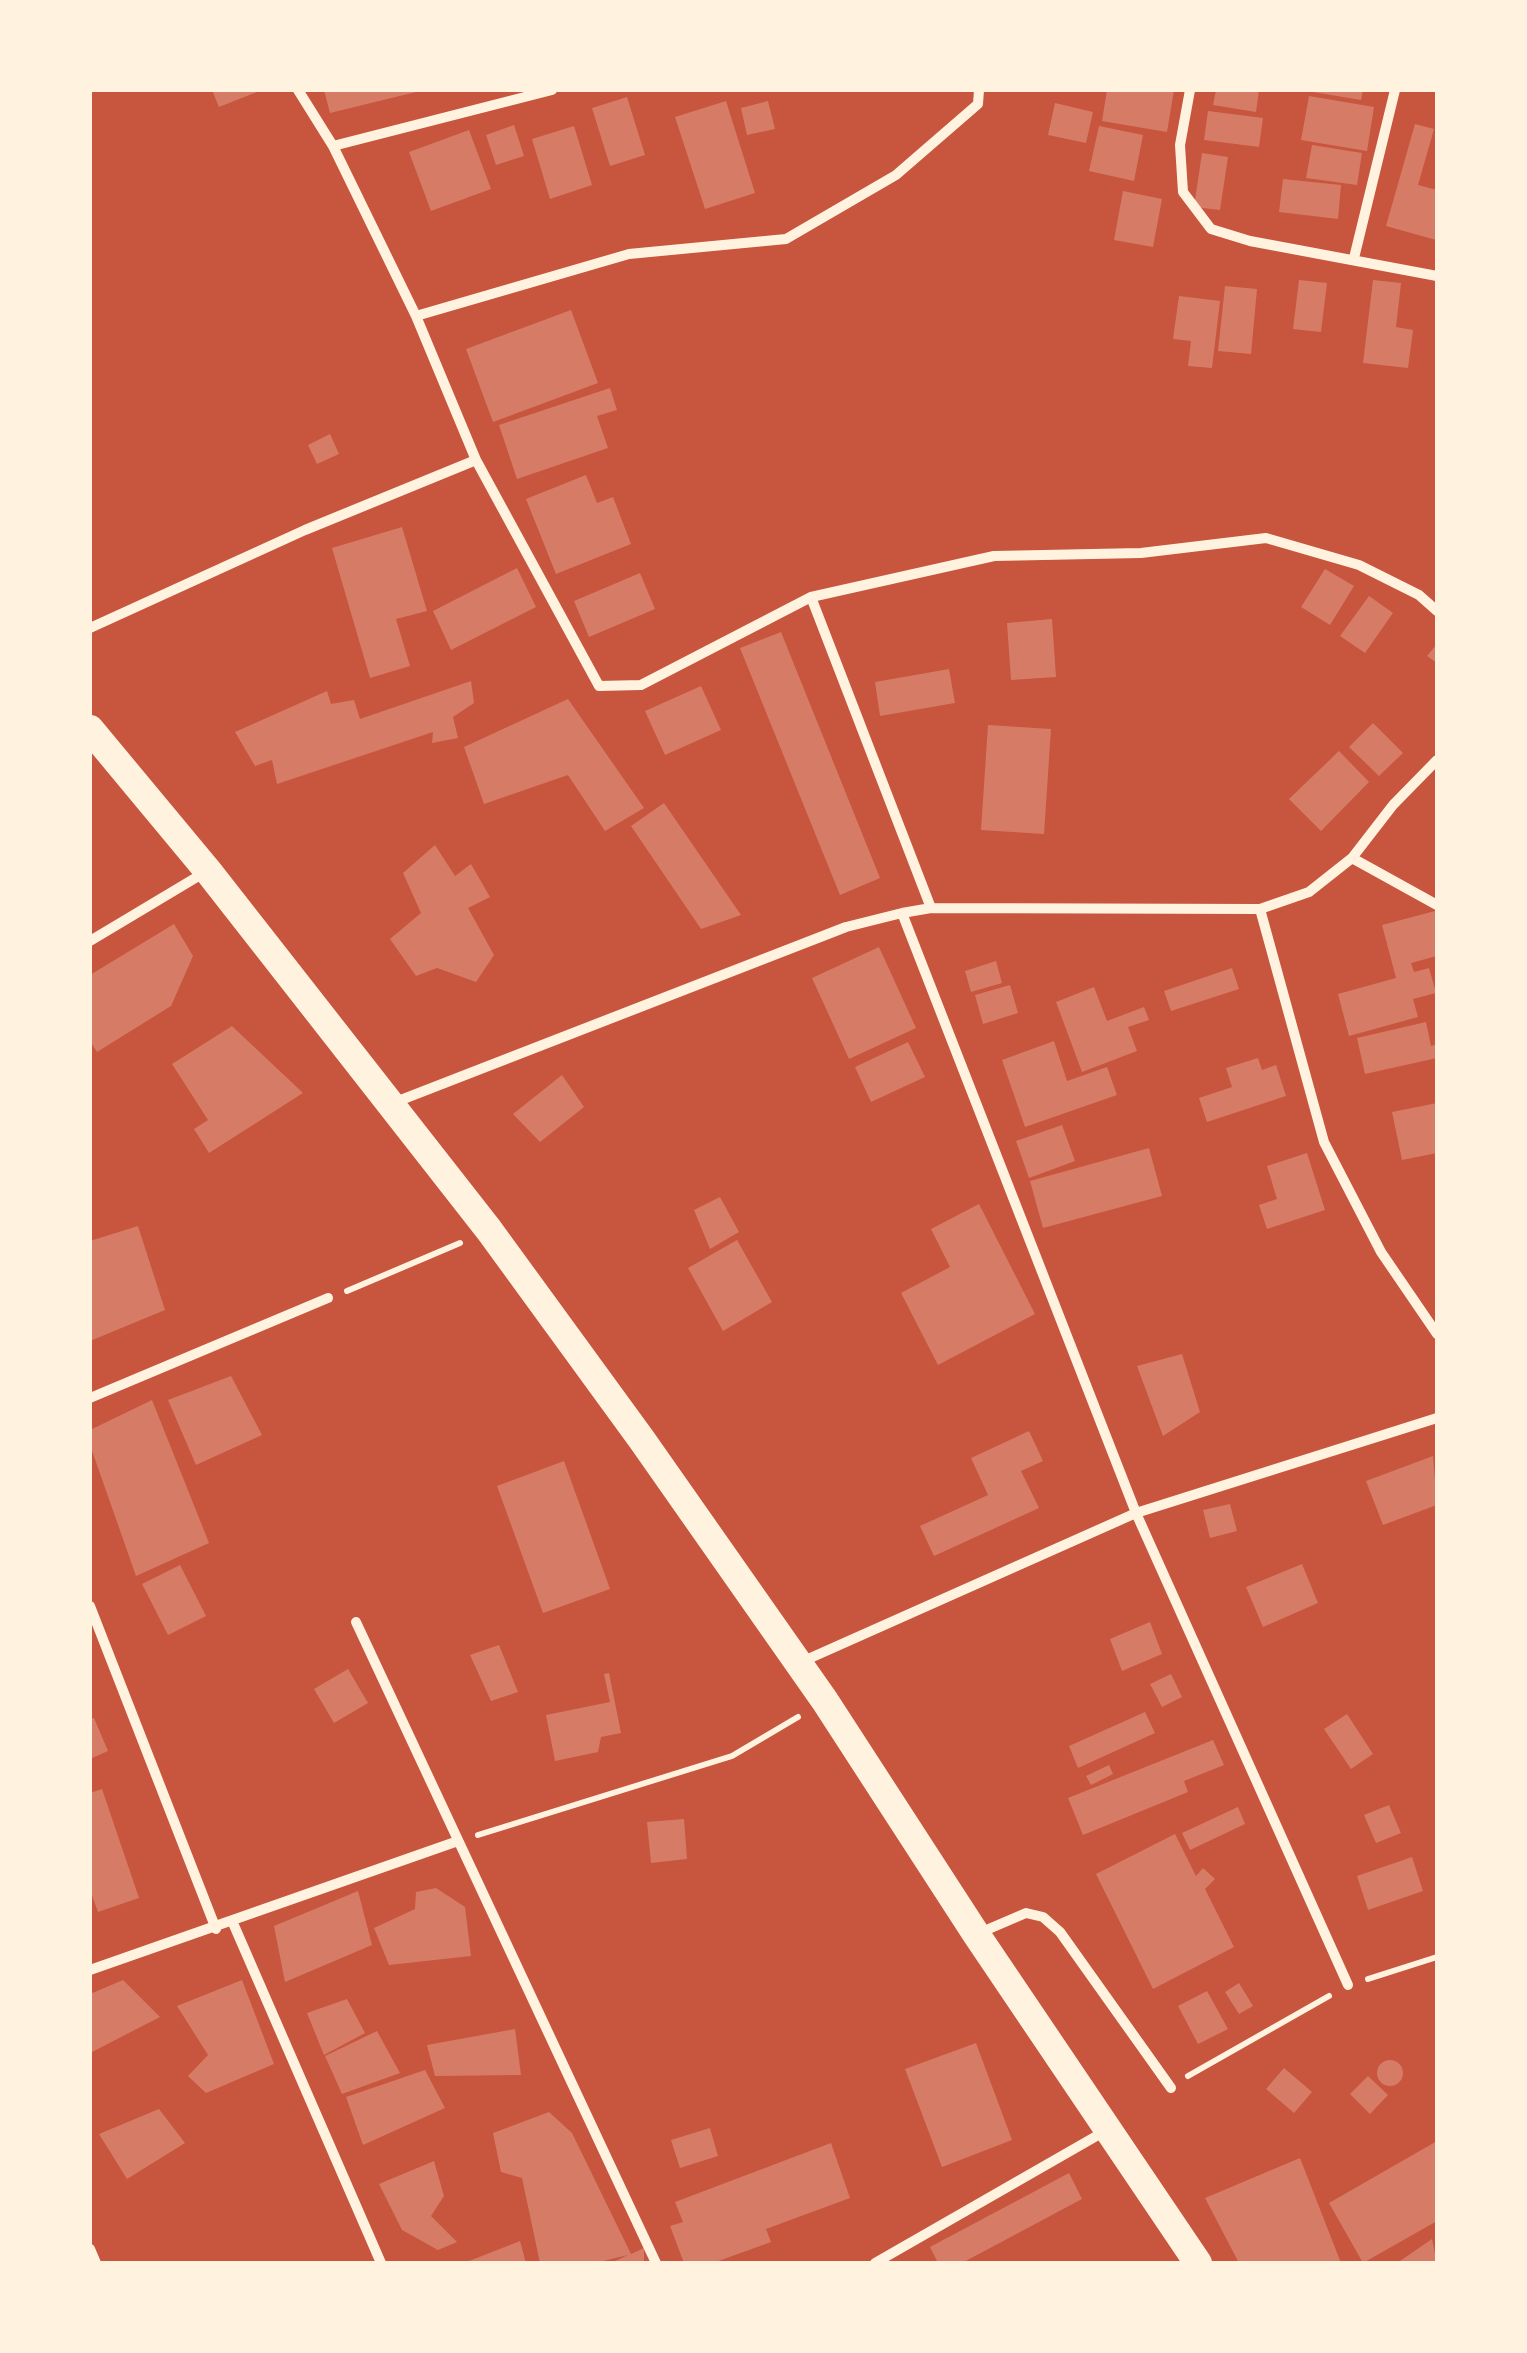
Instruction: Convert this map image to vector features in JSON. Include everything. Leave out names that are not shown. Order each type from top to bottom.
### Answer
[{"type":"highway","points":[[90,729],[208,871],[489,1230],[825,1700],[976,1934],[1198,2263]]},
{"type":"street","points":[[298,90],[333,146],[416,316],[476,460],[599,686],[641,685],[812,598],[994,556],[1142,553],[1266,538],[1359,566],[1419,595],[1437,612]]},
{"type":"street","points":[[333,146],[552,90]]},
{"type":"street","points":[[416,316],[629,254],[786,239],[896,175],[978,104],[979,90]]},
{"type":"street","points":[[1190,90],[1180,145],[1182,192],[1211,229],[1250,241],[1437,276]]},
{"type":"street","points":[[1354,258],[1395,90]]},
{"type":"street","points":[[90,628],[305,530],[476,460]]},
{"type":"street","points":[[812,598],[931,908]]},
{"type":"street","points":[[390,1104],[846,927],[902,913],[931,908],[1260,908],[1308,892],[1352,858],[1393,805],[1437,760]]},
{"type":"street","points":[[1352,858],[1437,905]]},
{"type":"street","points":[[90,940],[208,871]]},
{"type":"street","points":[[1260,908],[1324,1142],[1382,1252],[1437,1334]]},
{"type":"street","points":[[902,913],[1136,1514],[1348,1986]]},
{"type":"street","points":[[90,1398],[328,1298]]},
{"type":"street","points":[[798,1664],[1136,1514],[1437,1418]]},
{"type":"street","points":[[90,1606],[216,1929]]},
{"type":"street","points":[[356,1622],[656,2263]]},
{"type":"street","points":[[90,1970],[458,1841]]},
{"type":"street","points":[[976,1934],[1026,1913],[1043,1918],[1060,1932],[1171,2088]]},
{"type":"street","points":[[232,1922],[381,2263]]},
{"type":"street","points":[[874,2263],[1108,2129]]},
{"type":"street","points":[[90,2249],[96,2263]]},
{"type":"path","points":[[328,1298],[489,1230]]},
{"type":"path","points":[[458,1841],[732,1756],[825,1700]]},
{"type":"path","points":[[1171,2088],[1348,1986],[1437,1957]]},
{"type":"building","points":[[212,90],[262,90],[219,107]]},
{"type":"building","points":[[324,90],[420,90],[420,91],[330,113]]},
{"type":"building","points":[[1107,90],[1174,90],[1167,132],[1102,121]]},
{"type":"building","points":[[1216,90],[1259,90],[1256,112],[1213,105]]},
{"type":"building","points":[[1301,90],[1363,90],[1361,100]]},
{"type":"building","points":[[1309,96],[1374,107],[1367,151],[1301,140]]},
{"type":"building","points":[[627,97],[645,155],[610,166],[592,108]]},
{"type":"building","points":[[726,101],[755,193],[705,209],[675,117]]},
{"type":"building","points":[[768,101],[775,129],[747,135],[741,108]]},
{"type":"building","points":[[1055,103],[1093,112],[1086,143],[1048,135]]},
{"type":"building","points":[[1208,111],[1263,118],[1259,147],[1204,140]]},
{"type":"building","points":[[1415,124],[1434,129],[1418,185],[1437,190],[1436,240],[1386,226]]},
{"type":"building","points":[[514,125],[524,156],[496,165],[486,135]]},
{"type":"building","points":[[574,126],[592,185],[550,199],[532,139]]},
{"type":"building","points":[[1099,126],[1143,135],[1134,181],[1089,171]]},
{"type":"building","points":[[469,130],[491,189],[431,211],[409,152]]},
{"type":"building","points":[[1312,145],[1362,153],[1357,185],[1306,178]]},
{"type":"building","points":[[1202,153],[1228,157],[1220,210],[1194,207]]},
{"type":"building","points":[[1283,179],[1341,185],[1338,219],[1279,212]]},
{"type":"building","points":[[1123,191],[1162,199],[1153,247],[1114,240]]},
{"type":"building","points":[[1299,280],[1327,283],[1321,332],[1293,329]]},
{"type":"building","points":[[1373,280],[1401,283],[1396,327],[1413,330],[1408,368],[1363,363]]},
{"type":"building","points":[[1225,286],[1257,289],[1251,354],[1218,351]]},
{"type":"building","points":[[1179,296],[1220,301],[1212,368],[1188,366],[1191,341],[1173,339]]},
{"type":"building","points":[[571,310],[598,383],[493,422],[466,349]]},
{"type":"building","points":[[610,388],[617,410],[597,416],[608,448],[517,479],[499,425]]},
{"type":"building","points":[[330,434],[339,454],[317,464],[308,445]]},
{"type":"building","points":[[586,475],[597,503],[613,497],[631,544],[556,574],[526,499]]},
{"type":"building","points":[[402,527],[427,611],[396,619],[410,666],[370,678],[332,548]]},
{"type":"building","points":[[517,568],[536,607],[451,650],[433,611]]},
{"type":"building","points":[[1325,569],[1354,586],[1330,625],[1301,607]]},
{"type":"building","points":[[640,573],[655,609],[589,637],[574,601]]},
{"type":"building","points":[[1369,596],[1393,613],[1365,653],[1340,636]]},
{"type":"building","points":[[1052,619],[1056,677],[1011,680],[1007,623]]},
{"type":"building","points":[[781,632],[880,878],[840,895],[740,648]]},
{"type":"building","points":[[1437,644],[1437,663],[1427,656]]},
{"type":"building","points":[[949,669],[955,703],[880,716],[875,682]]},
{"type":"building","points":[[471,681],[474,703],[453,717],[458,738],[432,743],[433,732],[277,784],[272,760],[255,766],[235,732],[327,691],[331,704],[354,700],[360,719]]},
{"type":"building","points":[[701,686],[721,730],[665,755],[645,711]]},
{"type":"building","points":[[568,699],[644,808],[605,831],[568,775],[484,804],[464,747]]},
{"type":"building","points":[[1373,723],[1403,753],[1379,776],[1349,747]]},
{"type":"building","points":[[988,725],[1051,729],[1044,834],[981,830]]},
{"type":"building","points":[[1339,751],[1369,782],[1321,831],[1289,799]]},
{"type":"building","points":[[664,803],[741,915],[701,929],[631,826]]},
{"type":"building","points":[[435,845],[455,876],[471,864],[490,897],[468,908],[494,955],[476,982],[437,968],[416,976],[390,939],[421,913],[403,873]]},
{"type":"building","points":[[1435,911],[1437,956],[1411,963],[1414,972],[1429,968],[1436,993],[1413,999],[1418,1017],[1349,1036],[1338,994],[1396,978],[1382,925]]},
{"type":"building","points":[[174,924],[193,956],[171,1006],[97,1052],[90,1041],[90,975]]},
{"type":"building","points":[[879,947],[916,1028],[849,1059],[812,978]]},
{"type":"building","points":[[996,961],[1002,983],[971,992],[965,971]]},
{"type":"building","points":[[1232,968],[1239,989],[1171,1011],[1164,991]]},
{"type":"building","points":[[1010,985],[1018,1013],[983,1024],[975,995]]},
{"type":"building","points":[[1094,987],[1107,1021],[1144,1007],[1149,1020],[1128,1027],[1137,1051],[1082,1072],[1056,1002]]},
{"type":"building","points":[[1426,1022],[1431,1046],[1437,1044],[1437,1058],[1365,1074],[1357,1038]]},
{"type":"building","points":[[232,1026],[303,1093],[209,1153],[194,1129],[208,1120],[172,1064]]},
{"type":"building","points":[[1054,1041],[1067,1081],[1107,1067],[1117,1095],[1025,1127],[1002,1060]]},
{"type":"building","points":[[908,1042],[925,1077],[871,1102],[855,1067]]},
{"type":"building","points":[[1258,1058],[1262,1070],[1276,1065],[1286,1096],[1207,1122],[1199,1098],[1232,1087],[1226,1068]]},
{"type":"building","points":[[562,1075],[584,1107],[540,1142],[513,1114]]},
{"type":"building","points":[[1437,1103],[1437,1153],[1402,1160],[1392,1112]]},
{"type":"building","points":[[1062,1125],[1075,1161],[1029,1178],[1016,1141]]},
{"type":"building","points":[[1149,1148],[1162,1196],[1043,1228],[1030,1181]]},
{"type":"building","points":[[1307,1153],[1325,1210],[1267,1229],[1259,1205],[1277,1199],[1267,1166]]},
{"type":"building","points":[[720,1197],[739,1232],[710,1249],[694,1210]]},
{"type":"building","points":[[979,1204],[1035,1314],[938,1365],[901,1293],[950,1267],[931,1229]]},
{"type":"building","points":[[138,1226],[165,1310],[90,1341],[90,1241]]},
{"type":"building","points":[[737,1240],[772,1302],[723,1331],[688,1268]]},
{"type":"building","points":[[1182,1354],[1200,1412],[1163,1436],[1137,1366]]},
{"type":"building","points":[[231,1376],[262,1435],[196,1465],[168,1400]]},
{"type":"building","points":[[152,1400],[209,1543],[136,1576],[90,1445],[90,1430]]},
{"type":"building","points":[[1029,1431],[1043,1461],[1021,1471],[1039,1508],[934,1556],[920,1526],[988,1495],[971,1458]]},
{"type":"building","points":[[1433,1456],[1437,1505],[1383,1525],[1366,1481]]},
{"type":"building","points":[[564,1461],[610,1589],[543,1613],[497,1486]]},
{"type":"building","points":[[1230,1504],[1237,1531],[1210,1538],[1203,1510]]},
{"type":"building","points":[[1302,1564],[1318,1603],[1263,1627],[1246,1587]]},
{"type":"building","points":[[180,1565],[206,1616],[168,1635],[142,1584]]},
{"type":"building","points":[[1150,1622],[1162,1654],[1122,1671],[1110,1639]]},
{"type":"building","points":[[499,1645],[518,1692],[491,1701],[470,1655]]},
{"type":"building","points":[[348,1669],[368,1703],[334,1723],[314,1689]]},
{"type":"building","points":[[609,1673],[621,1733],[601,1737],[598,1752],[555,1761],[546,1715],[610,1702],[604,1674]]},
{"type":"building","points":[[1171,1674],[1182,1697],[1162,1707],[1150,1684]]},
{"type":"building","points":[[1145,1712],[1155,1733],[1078,1768],[1069,1746]]},
{"type":"building","points":[[1347,1714],[1373,1754],[1351,1769],[1324,1729]]},
{"type":"building","points":[[94,1718],[108,1751],[90,1759],[90,1719]]},
{"type":"building","points":[[1213,1740],[1224,1765],[1184,1781],[1188,1792],[1083,1835],[1068,1798]]},
{"type":"building","points":[[1109,1765],[1113,1774],[1091,1785],[1086,1776]]},
{"type":"building","points":[[102,1789],[139,1898],[98,1912],[90,1890],[90,1793]]},
{"type":"building","points":[[1389,1805],[1401,1833],[1376,1843],[1364,1815]]},
{"type":"building","points":[[1238,1807],[1245,1824],[1190,1850],[1182,1833]]},
{"type":"building","points":[[684,1819],[687,1859],[651,1863],[647,1822]]},
{"type":"building","points":[[1175,1834],[1196,1876],[1203,1868],[1215,1879],[1205,1889],[1234,1947],[1153,1989],[1096,1874]]},
{"type":"building","points":[[1412,1857],[1423,1891],[1368,1910],[1357,1876]]},
{"type":"building","points":[[436,1888],[465,1907],[471,1956],[389,1965],[374,1928],[415,1909],[416,1892]]},
{"type":"building","points":[[358,1891],[372,1945],[285,1982],[274,1926]]},
{"type":"building","points":[[123,1980],[160,2017],[90,2053],[90,1994]]},
{"type":"building","points":[[242,1980],[274,2064],[206,2093],[188,2076],[208,2055],[177,2006]]},
{"type":"building","points":[[1239,1983],[1253,2006],[1239,2014],[1225,1992]]},
{"type":"building","points":[[1207,1991],[1228,2029],[1198,2044],[1178,2006]]},
{"type":"building","points":[[347,1999],[365,2033],[324,2055],[307,2013]]},
{"type":"building","points":[[515,2029],[521,2075],[435,2076],[427,2045]]},
{"type":"building","points":[[377,2031],[400,2073],[342,2094],[325,2056]]},
{"type":"building","points":[[976,2043],[1012,2140],[942,2167],[905,2069]]},
{"type":"building","points":[[1390,2060],[1399,2064],[1403,2073],[1399,2082],[1390,2086],[1381,2082],[1377,2073],[1381,2064]]},
{"type":"building","points":[[1284,2068],[1312,2092],[1294,2113],[1266,2089]]},
{"type":"building","points":[[425,2070],[445,2108],[363,2145],[346,2097]]},
{"type":"building","points":[[1368,2076],[1388,2095],[1370,2114],[1350,2094]]},
{"type":"building","points":[[159,2109],[185,2143],[127,2179],[99,2134]]},
{"type":"building","points":[[549,2112],[572,2133],[631,2254],[644,2248],[644,2263],[611,2263],[628,2255],[595,2263],[540,2263],[522,2178],[501,2172],[493,2133]]},
{"type":"building","points":[[710,2128],[718,2156],[680,2168],[671,2140]]},
{"type":"building","points":[[1437,2141],[1437,2221],[1363,2263],[1329,2203]]},
{"type":"building","points":[[831,2143],[850,2198],[766,2229],[771,2242],[713,2263],[684,2263],[670,2226],[683,2222],[675,2202]]},
{"type":"building","points":[[1300,2158],[1341,2263],[1239,2263],[1205,2198]]},
{"type":"building","points":[[434,2161],[444,2196],[431,2216],[457,2242],[438,2250],[402,2230],[379,2184]]},
{"type":"building","points":[[1069,2173],[1082,2199],[962,2263],[938,2263],[930,2247]]},
{"type":"building","points":[[1432,2239],[1437,2263],[1397,2263]]},
{"type":"building","points":[[520,2241],[526,2263],[464,2263]]}]
